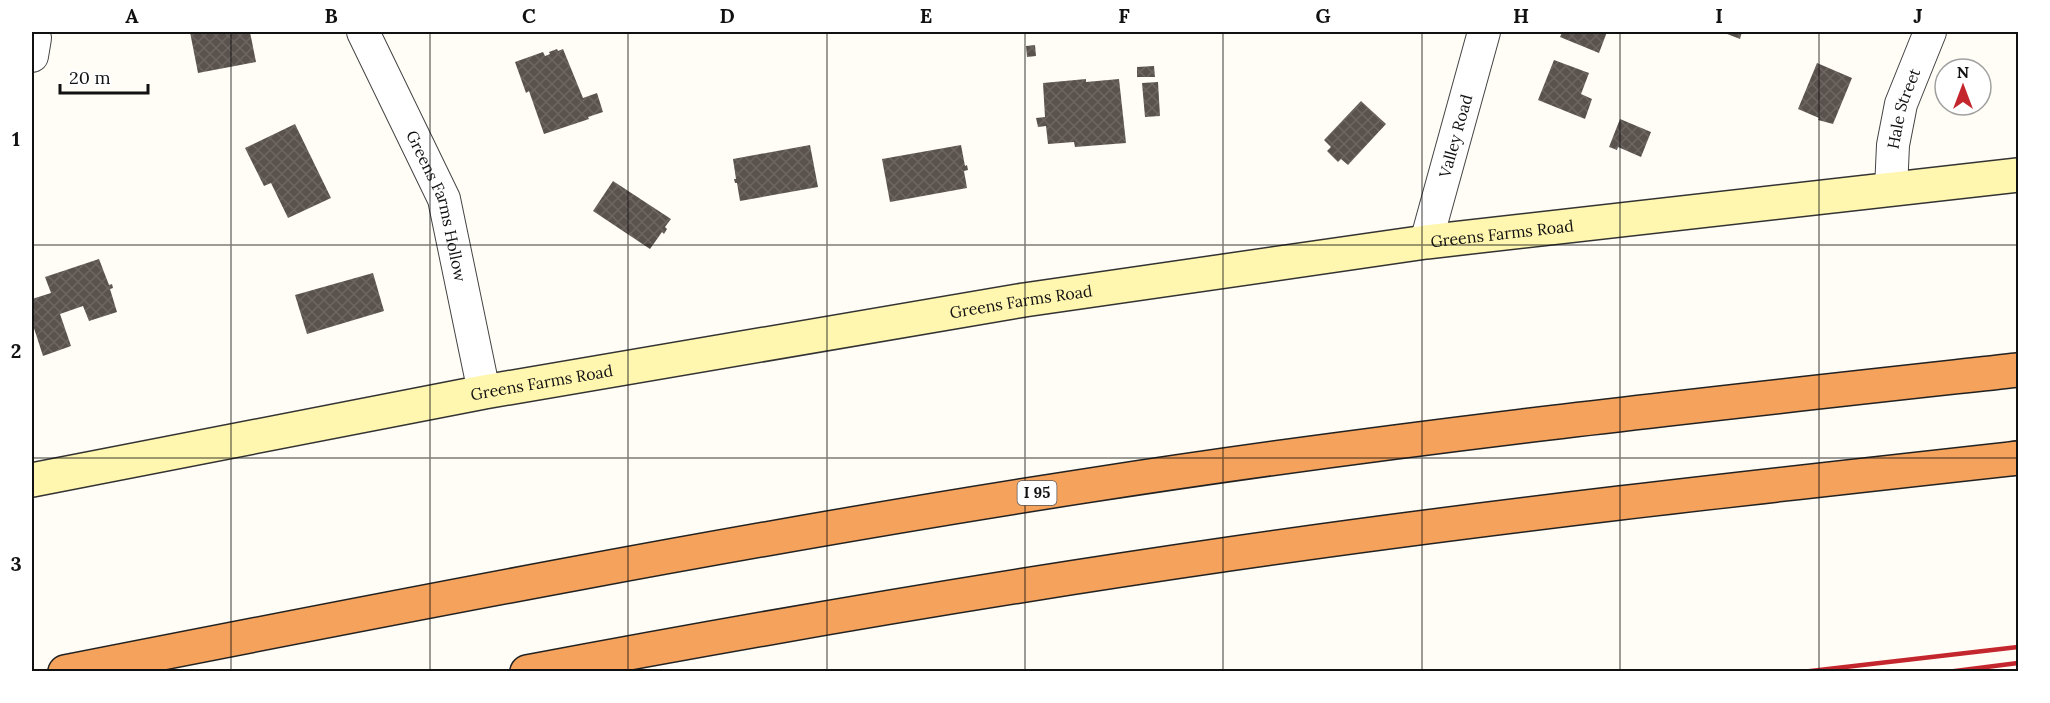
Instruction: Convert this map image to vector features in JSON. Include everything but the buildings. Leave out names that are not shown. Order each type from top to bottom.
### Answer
[{"type":"highway","name":"I 95","points":[[64,672],[698,551],[1084,486],[1425,438],[1640,411],[2019,370]]},
{"type":"highway","points":[[527,672],[806,621],[1228,554],[1619,503],[2019,458]]},
{"type":"main road","name":"Greens Farms Road","points":[[32,480],[484,392],[1024,300],[1426,242],[2019,176]]},
{"type":"street","points":[[32,56],[35,38],[33,32]]},
{"type":"street","name":"Greens Farms Hollow","points":[[363,32],[444,199],[484,392]]},
{"type":"street","name":"Valley Road","points":[[1426,242],[1484,32]]},
{"type":"street","name":"Hale Street","points":[[1891,189],[1893,145],[1901,104],[1930,32]]},
{"type":"railway","points":[[1802,672],[2018,647]]},
{"type":"railway","points":[[1947,672],[2018,663]]}]
